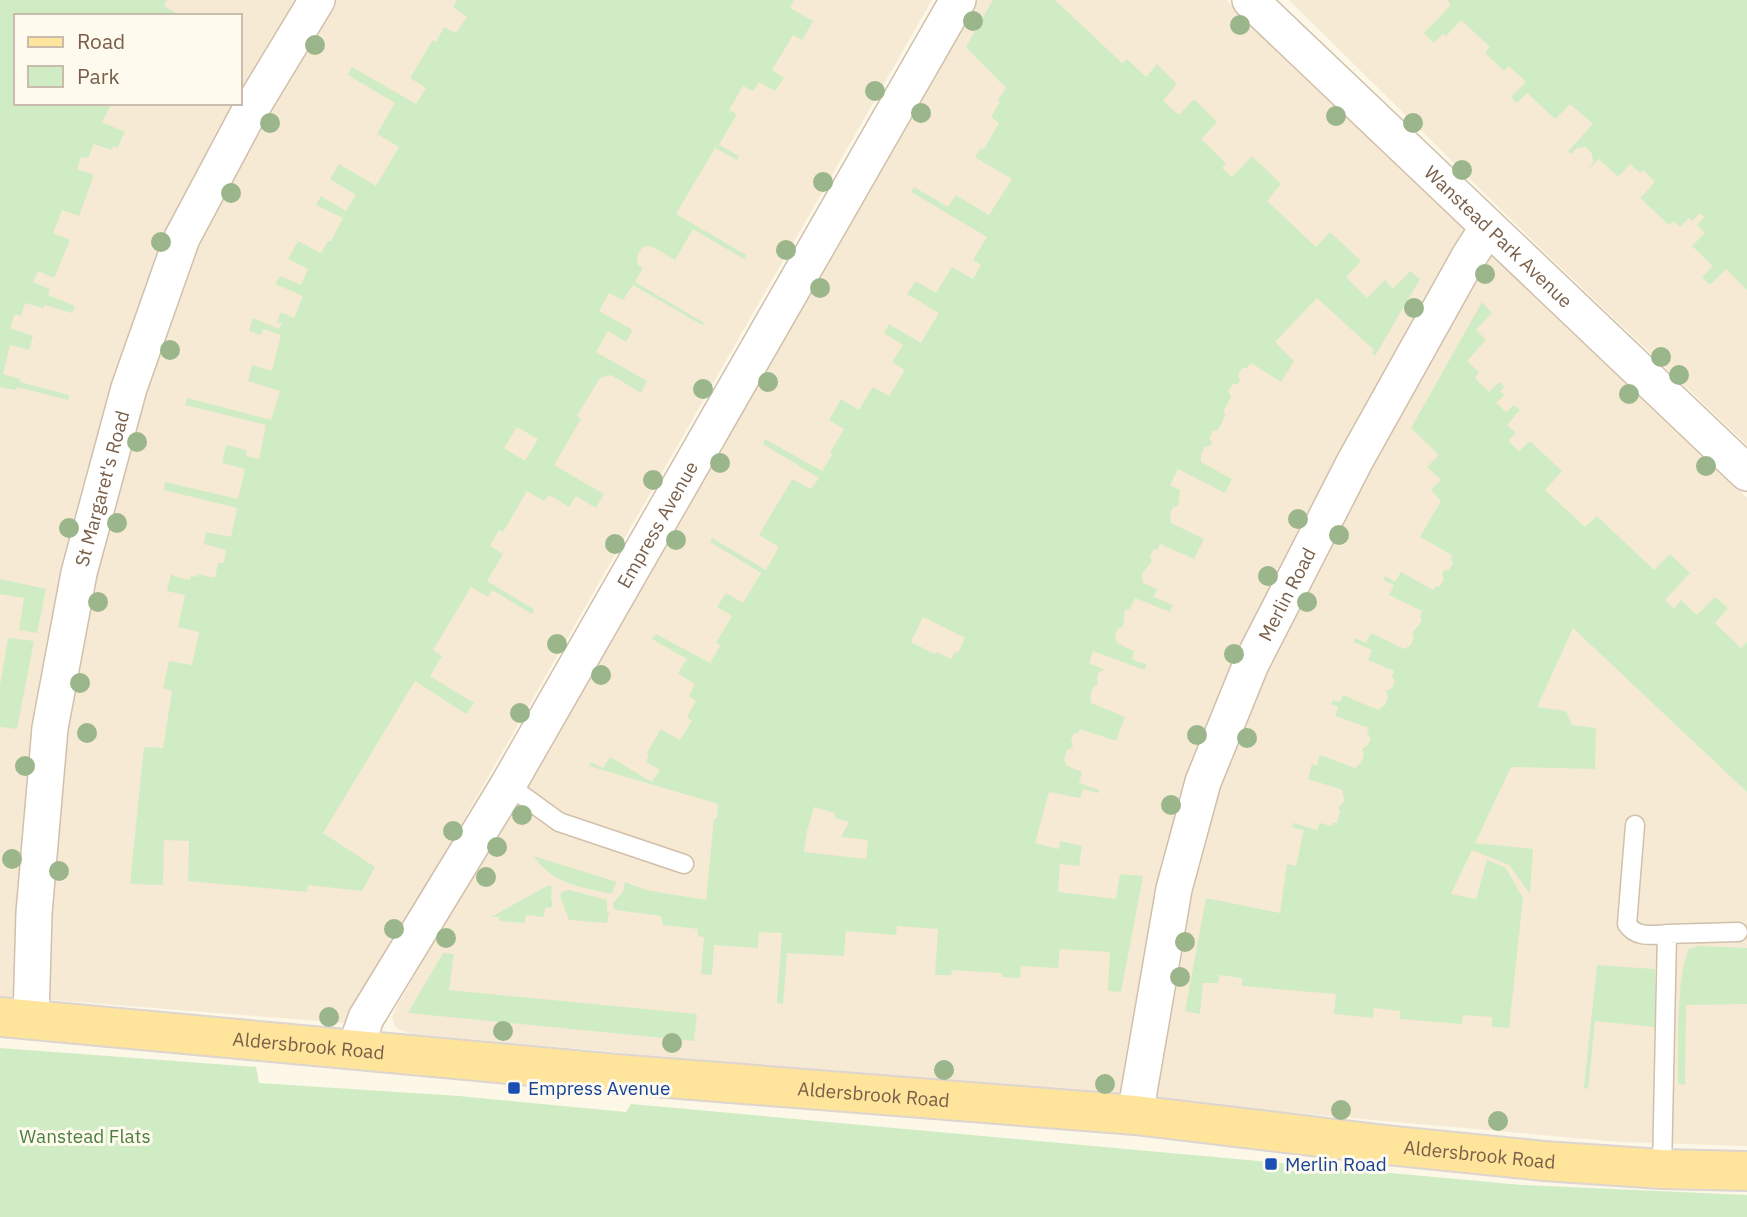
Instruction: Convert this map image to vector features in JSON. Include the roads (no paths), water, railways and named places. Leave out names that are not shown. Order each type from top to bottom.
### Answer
[{"type":"main road","name":"Aldersbrook Road","points":[[15,1018],[617,1074],[1135,1115],[1544,1161],[1662,1169],[1747,1171]]},
{"type":"street","name":"St Margaret's Road","points":[[15,1018],[34,913],[50,727],[79,573],[129,388],[183,238],[248,114],[317,0]]},
{"type":"street","name":"Empress Avenue","points":[[355,1049],[366,1017],[508,785],[958,0]]},
{"type":"street","name":"Wanstead Park Avenue","points":[[1250,0],[1747,473]]},
{"type":"street","name":"Merlin Road","points":[[1135,1115],[1174,889],[1203,782],[1251,664],[1343,485],[1488,227]]},
{"type":"lane","points":[[508,785],[559,822],[684,864]]},
{"type":"lane","points":[[1635,825],[1627,923],[1631,930],[1643,935],[1738,932]]},
{"type":"lane","points":[[1662,1169],[1667,934]]},
{"type":"place","name":"Empress Avenue","points":[[514,1088]]},
{"type":"place","name":"Merlin Road","points":[[1271,1164]]},
{"type":"park label","name":"Wanstead Flats","points":[[85,1136]]}]
